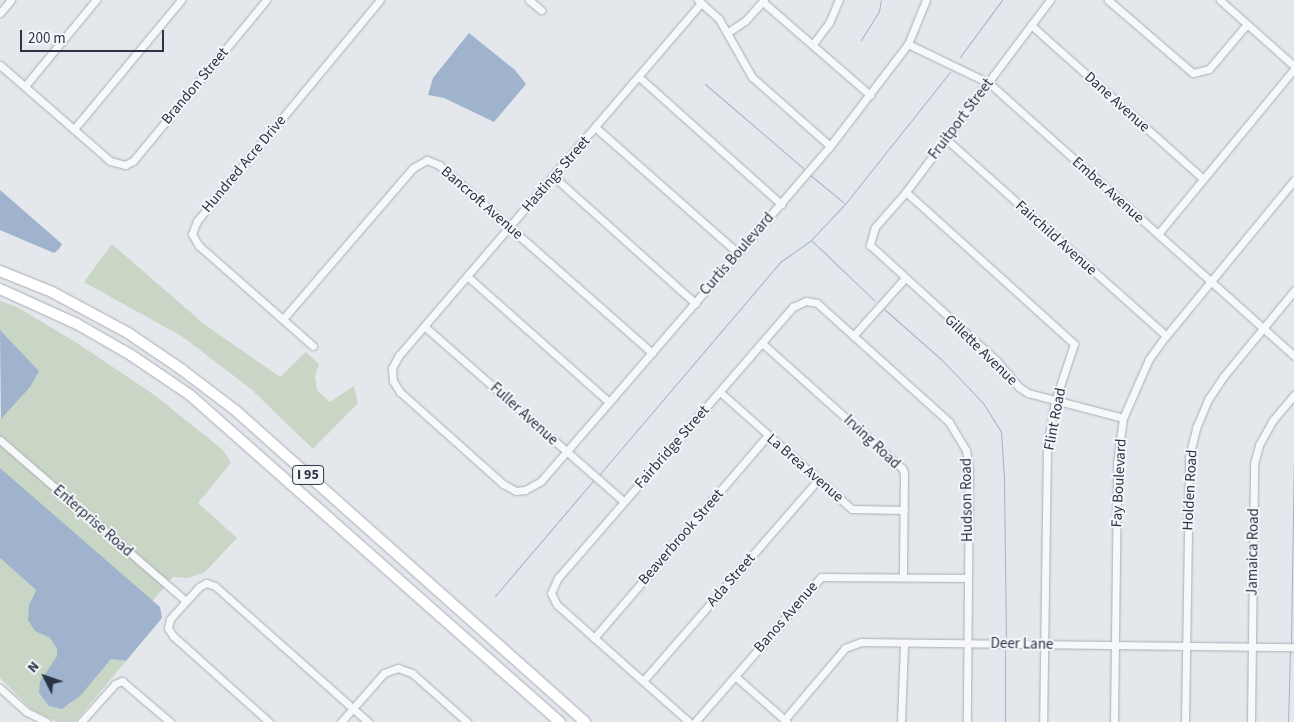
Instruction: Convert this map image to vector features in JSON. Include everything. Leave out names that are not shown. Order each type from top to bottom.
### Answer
[{"type":"highway","name":"I 95","points":[[0,271],[52,292],[128,333],[182,368],[234,410],[585,722]]},
{"type":"highway","name":"I 95","points":[[0,289],[77,324],[131,355],[190,395],[560,722]]},
{"type":"street","points":[[0,13],[11,0]]},
{"type":"street","points":[[25,86],[96,0]]},
{"type":"street","points":[[0,64],[74,129],[181,0]]},
{"type":"street","name":"Brandon Street","points":[[74,129],[110,161],[119,165],[133,161],[266,0]]},
{"type":"street","name":"Hundred Acre Drive","points":[[283,320],[199,246],[194,240],[194,228],[380,0]]},
{"type":"street","points":[[529,0],[541,10]]},
{"type":"street","points":[[813,44],[829,23],[840,0]]},
{"type":"street","name":"Curtis Boulevard","points":[[525,490],[541,481],[830,146],[908,44],[926,0]]},
{"type":"street","name":"Fruitport Street","points":[[870,237],[1050,0]]},
{"type":"street","points":[[1108,0],[1193,73],[1209,69],[1247,24]]},
{"type":"street","points":[[1158,234],[1294,68],[1220,0]]},
{"type":"street","points":[[727,33],[746,21],[764,1],[870,95]]},
{"type":"street","points":[[699,2],[719,19],[752,77],[830,146]]},
{"type":"street","name":"Hastings Street","points":[[525,490],[516,491],[503,484],[400,392],[393,381],[392,368],[424,326],[639,77],[699,2]]},
{"type":"street","name":"Dane Avenue","points":[[1031,25],[1203,179]]},
{"type":"street","name":"Ember Avenue","points":[[908,44],[988,83],[1294,356]]},
{"type":"street","points":[[639,77],[781,204]]},
{"type":"street","points":[[595,127],[738,253]]},
{"type":"street","name":"Fairchild Avenue","points":[[946,139],[1166,336]]},
{"type":"street","name":"Bancroft Avenue","points":[[283,320],[421,162],[427,160],[439,165],[652,353]]},
{"type":"street","points":[[553,176],[695,303]]},
{"type":"street","name":"Fay Boulevard","points":[[1114,722],[1117,463],[1124,418],[1149,359],[1294,180]]},
{"type":"street","name":"Flint Road","points":[[906,192],[1074,344],[1055,401],[1047,446],[1042,722]]},
{"type":"street","name":"Gillette Avenue","points":[[870,237],[870,246],[875,252],[997,361],[1019,387],[1055,401],[1124,418]]},
{"type":"street","points":[[467,276],[609,402]]},
{"type":"street","points":[[854,335],[904,279]]},
{"type":"street","name":"Holden Road","points":[[1185,722],[1189,457],[1193,438],[1209,398],[1294,290]]},
{"type":"street","name":"Hudson Road","points":[[796,304],[806,301],[817,304],[854,335],[949,422],[959,435],[969,469],[967,722]]},
{"type":"street","name":"Fairbridge Street","points":[[594,638],[557,605],[551,593],[558,578],[796,304]]},
{"type":"street","points":[[283,320],[312,346]]},
{"type":"street","name":"Fuller Avenue","points":[[424,326],[624,502]]},
{"type":"street","name":"Irving Road","points":[[762,343],[897,462],[904,473],[903,576]]},
{"type":"street","name":"La Brea Avenue","points":[[720,392],[852,509],[904,510]]},
{"type":"street","name":"Jamaica Road","points":[[1250,722],[1254,464],[1259,445],[1273,420],[1294,395]]},
{"type":"street","name":"Beaverbrook Street","points":[[594,638],[768,436]]},
{"type":"street","name":"Enterprise Road","points":[[0,440],[186,601]]},
{"type":"street","name":"Ada Street","points":[[644,681],[818,480]]},
{"type":"street","name":"Banos Avenue","points":[[695,722],[821,577],[903,576],[968,578]]},
{"type":"street","points":[[269,722],[174,636],[168,628],[170,619],[206,583],[215,586],[368,722]]},
{"type":"street","points":[[594,638],[689,722]]},
{"type":"street","name":"Deer Lane","points":[[786,721],[852,643],[1115,644],[1294,648]]},
{"type":"street","points":[[901,722],[904,643]]},
{"type":"street","points":[[341,722],[384,673],[398,668],[412,673],[467,722]]},
{"type":"street","points":[[735,676],[786,721]]},
{"type":"street","points":[[81,722],[114,684],[126,683],[170,722]]},
{"type":"street","points":[[0,688],[27,712],[48,722]]},
{"type":"green space","points":[[112,244],[204,324],[280,377],[306,352],[319,364],[315,376],[317,390],[330,402],[354,386],[358,403],[313,449],[251,389],[183,337],[84,282]]},
{"type":"green space","points":[[0,301],[17,307],[77,343],[153,394],[223,450],[231,463],[198,503],[237,538],[205,572],[188,578],[173,577],[168,582],[0,437],[0,419],[12,406],[27,359],[0,330]]},
{"type":"green space","points":[[0,444],[165,587],[149,605],[0,476]]},
{"type":"green space","points":[[0,558],[36,590],[31,599],[35,631],[50,638],[57,649],[57,656],[40,681],[69,705],[111,659],[126,661],[75,722],[57,722],[31,709],[0,678]]},
{"type":"water","points":[[469,33],[515,70],[526,84],[494,122],[444,98],[428,95],[433,78]]},
{"type":"water","points":[[0,190],[62,244],[59,249],[54,253],[0,230]]},
{"type":"water","points":[[0,330],[39,371],[30,387],[1,419]]},
{"type":"water","points":[[0,468],[160,607],[162,618],[126,661],[111,659],[80,696],[62,709],[49,706],[39,693],[40,681],[57,656],[57,649],[50,638],[35,631],[28,620],[29,605],[36,590],[0,558]]},
{"type":"waterway","points":[[861,40],[879,11],[881,0]]},
{"type":"waterway","points":[[960,57],[1002,0]]},
{"type":"waterway","points":[[599,475],[780,262],[811,240],[845,204],[950,72]]},
{"type":"waterway","points":[[705,84],[804,169]]},
{"type":"waterway","points":[[809,174],[844,203]]},
{"type":"waterway","points":[[811,240],[874,300]]},
{"type":"waterway","points":[[884,309],[942,360],[983,403],[1001,432],[1004,479],[1006,636]]},
{"type":"waterway","points":[[1291,643],[1294,462]]},
{"type":"waterway","points":[[495,596],[593,481]]},
{"type":"waterway","points":[[1005,650],[1005,722]]},
{"type":"waterway","points":[[1288,722],[1290,651]]}]
